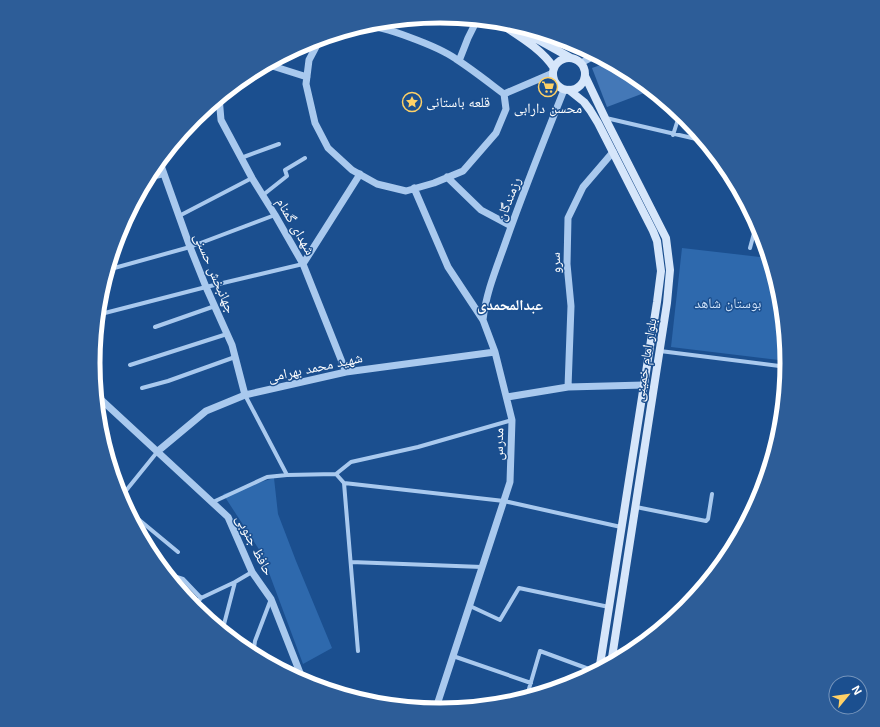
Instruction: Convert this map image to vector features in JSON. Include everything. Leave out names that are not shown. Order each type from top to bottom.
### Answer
[{"type":"main road","points":[[511,31],[546,58],[554,70],[556,83],[566,90],[578,88],[582,85],[585,76],[581,63],[533,36]]},
{"type":"main road","points":[[554,70],[561,60],[571,58]]},
{"type":"main road","name":"بلوار امام خمینی","points":[[585,76],[666,238],[670,270],[660,351],[612,657]]},
{"type":"main road","name":"بلوار امام خمینی","points":[[566,90],[577,96],[590,110],[613,152],[653,231],[660,254],[661,271],[599,664]]},
{"type":"street","points":[[459,61],[474,25]]},
{"type":"street","points":[[316,47],[309,60],[306,84],[315,123],[328,148],[352,170],[377,184],[406,191],[463,171],[496,133],[506,109],[504,94],[459,61],[434,48],[388,29],[383,28]]},
{"type":"street","points":[[581,63],[591,58]]},
{"type":"street","points":[[274,67],[307,77]]},
{"type":"street","points":[[504,94],[554,70]]},
{"type":"street","name":"رزمندگان","points":[[483,320],[484,306],[511,226],[566,90]]},
{"type":"street","name":"شهدای گمنام","points":[[219,104],[221,120],[252,178],[303,264],[346,372]]},
{"type":"street","points":[[605,118],[697,140]]},
{"type":"street","points":[[674,134],[678,120]]},
{"type":"street","points":[[241,158],[279,144]]},
{"type":"street","name":"سرو","points":[[568,387],[571,306],[567,264],[568,218],[583,187],[613,152]]},
{"type":"street","points":[[263,195],[287,176],[285,170],[304,158]]},
{"type":"street","name":"جهانبخش حسنی","points":[[162,168],[190,247],[227,334],[245,395]]},
{"type":"street","points":[[103,313],[303,264],[360,174]]},
{"type":"street","points":[[155,177],[164,175]]},
{"type":"street","points":[[447,177],[481,210],[511,226]]},
{"type":"street","points":[[179,216],[252,178]]},
{"type":"street","name":"مدرس","points":[[414,188],[448,267],[483,320],[495,352],[512,420],[510,482],[437,704]]},
{"type":"street","points":[[113,268],[190,247],[275,215]]},
{"type":"street","points":[[750,248],[754,231]]},
{"type":"street","points":[[155,327],[215,306]]},
{"type":"street","points":[[130,365],[227,334]]},
{"type":"street","points":[[660,351],[780,367]]},
{"type":"street","name":"شهید محمد بهرامی","points":[[158,451],[206,411],[245,395],[346,372],[495,352]]},
{"type":"street","points":[[142,388],[168,381],[235,357]]},
{"type":"street","points":[[507,397],[568,387],[644,385]]},
{"type":"street","points":[[245,395],[287,475]]},
{"type":"street","name":"حافظ جنوبی","points":[[101,399],[228,517],[252,572],[271,599],[300,674]]},
{"type":"street","points":[[213,502],[267,477],[336,474],[351,462],[418,446],[512,420]]},
{"type":"street","points":[[124,492],[158,451]]},
{"type":"street","points":[[336,474],[344,484],[358,651]]},
{"type":"street","points":[[344,484],[504,501],[621,528]]},
{"type":"street","points":[[635,507],[706,521],[708,519],[712,494]]},
{"type":"street","points":[[137,518],[178,552]]},
{"type":"street","points":[[350,562],[483,567]]},
{"type":"street","points":[[197,602],[201,598],[252,572]]},
{"type":"street","points":[[174,576],[183,578],[201,598]]},
{"type":"street","points":[[223,627],[235,582]]},
{"type":"street","points":[[470,606],[500,620],[519,588],[609,607]]},
{"type":"street","points":[[254,649],[255,641],[271,599]]},
{"type":"street","points":[[528,692],[540,651],[591,669]]},
{"type":"street","points":[[453,656],[531,683]]},
{"type":"green space","name":"بوستان شاهد","points":[[682,248],[763,257],[769,275],[778,319],[780,360],[671,347]]},
{"type":"green space","points":[[274,478],[278,514],[332,648],[303,664],[262,554],[223,494]]},
{"type":"building","points":[[602,64],[629,80],[646,92],[607,107],[592,68]]},
{"type":"place","name":"محسن دارابی","points":[[548,87]]},
{"type":"place","name":"قلعه باستانی","points":[[412,102]]},
{"type":"district","name":"عبدالمحمدی","points":[[510,305]]}]
